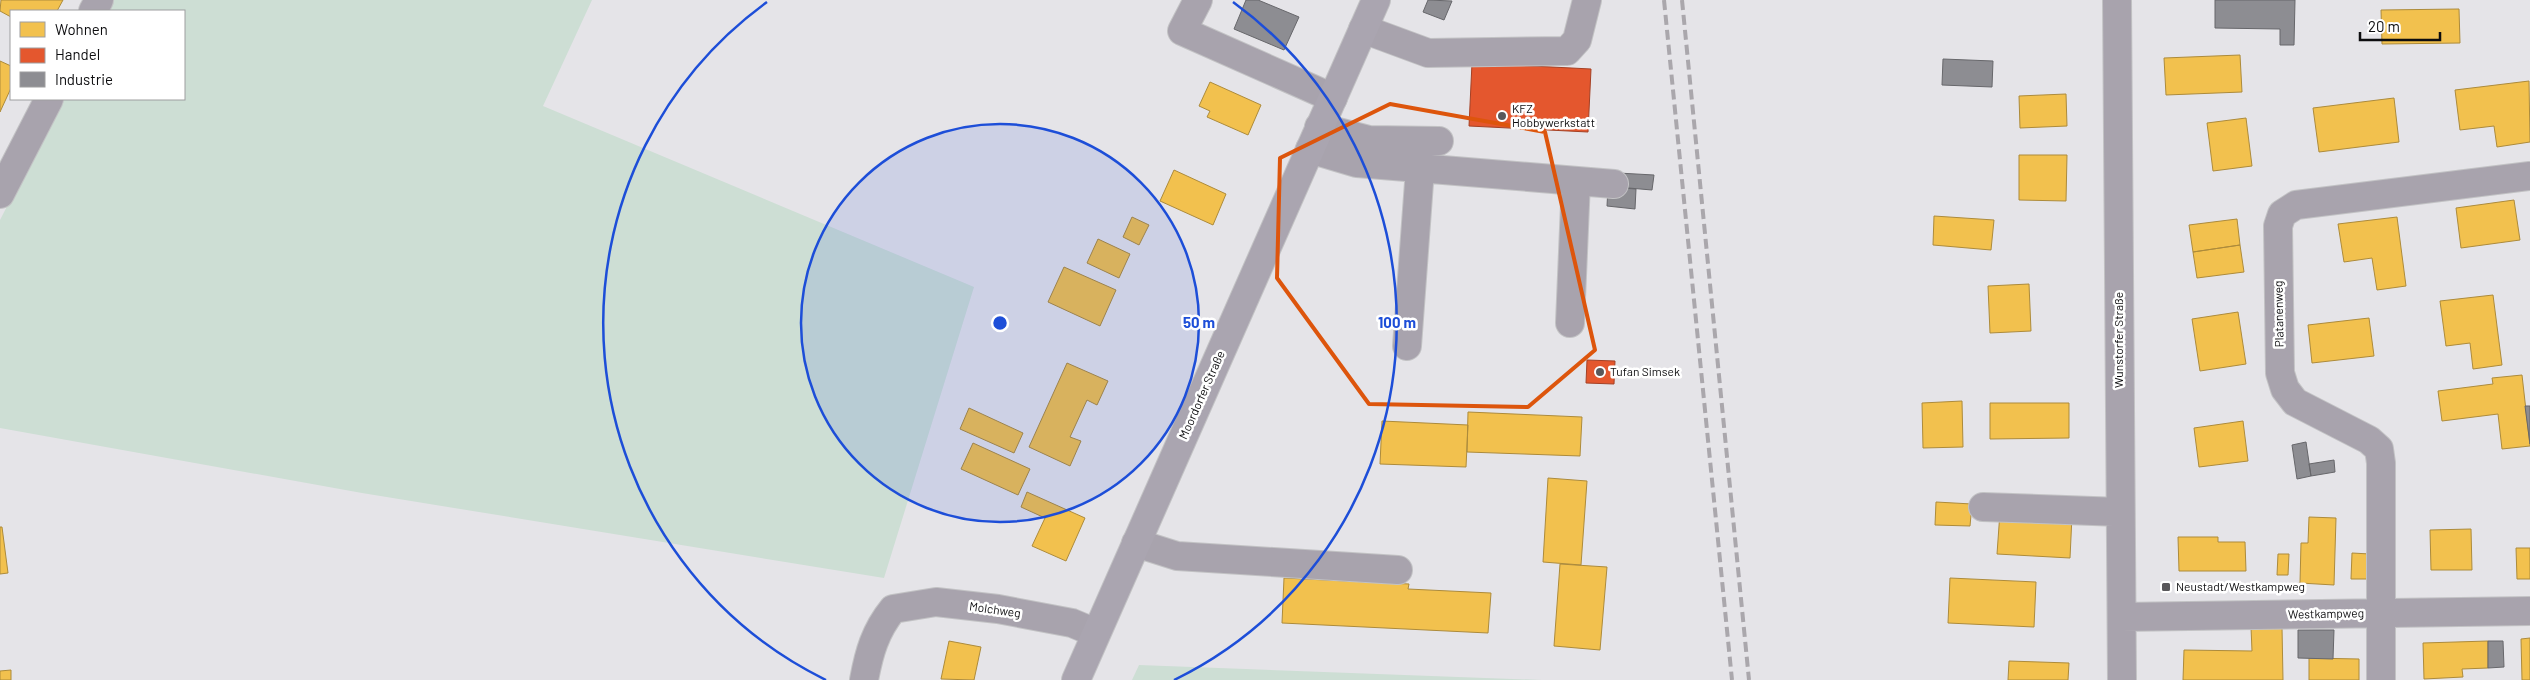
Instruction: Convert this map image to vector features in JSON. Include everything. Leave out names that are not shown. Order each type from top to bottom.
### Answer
[{"type":"main road","name":"Moordorfer Straße","points":[[1076,680],[1376,0]]},
{"type":"street","points":[[1198,0],[1182,31],[1333,98]]},
{"type":"street","points":[[1363,29],[1428,52],[1567,51],[1577,40],[1587,0]]},
{"type":"street","name":"Wunstorfer Straße","points":[[2117,0],[2122,680]]},
{"type":"street","points":[[0,194],[48,100]]},
{"type":"street","points":[[1314,138],[1439,141]]},
{"type":"street","points":[[1314,138],[1357,163],[1614,184]]},
{"type":"street","points":[[1407,346],[1420,169]]},
{"type":"street","name":"Platanenweg","points":[[2380,613],[2381,463],[2379,449],[2369,440],[2295,402],[2285,389],[2280,373],[2278,226],[2282,214],[2296,205],[2530,176]]},
{"type":"street","points":[[1570,323],[1576,181]]},
{"type":"street","points":[[1983,506],[2120,512]]},
{"type":"street","points":[[1136,543],[1177,556],[1398,570]]},
{"type":"street","name":"Molchweg","points":[[864,680],[870,648],[880,624],[893,609],[936,602],[998,609],[1072,623],[1096,633]]},
{"type":"street","name":"Westkampweg","points":[[2122,617],[2530,611]]},
{"type":"street","points":[[2380,613],[2380,680]]},
{"type":"highlighted area","points":[[1390,104],[1545,132],[1595,350],[1528,407],[1369,404],[1277,278],[1280,158]]},
{"type":"green space","points":[[113,0],[592,0],[543,106],[974,287],[884,578],[362,493],[0,428],[0,220],[61,100],[185,100],[185,10],[108,10]]},
{"type":"green space","points":[[1139,665],[1542,680],[1132,680]]},
{"type":"building: Wohnen","points":[[1,0],[63,0],[58,10],[10,10],[10,16],[0,11]]},
{"type":"building: Wohnen","points":[[2459,9],[2460,43],[2382,44],[2381,10]]},
{"type":"building: Wohnen","points":[[2240,55],[2242,92],[2166,95],[2164,58]]},
{"type":"building: Wohnen","points":[[0,61],[10,66],[10,90],[0,112]]},
{"type":"building: Wohnen","points":[[2529,81],[2530,142],[2497,147],[2494,126],[2460,130],[2455,90]]},
{"type":"building: Wohnen","points":[[1210,82],[1261,105],[1248,135],[1207,117],[1210,111],[1199,106]]},
{"type":"building: Wohnen","points":[[2066,94],[2067,126],[2020,128],[2019,96]]},
{"type":"building: Wohnen","points":[[2394,98],[2399,142],[2319,152],[2313,108]]},
{"type":"building: Wohnen","points":[[2246,118],[2252,166],[2213,171],[2207,123]]},
{"type":"building: Wohnen","points":[[2019,155],[2067,155],[2066,201],[2019,200]]},
{"type":"building: Wohnen","points":[[1174,170],[1226,194],[1213,225],[1160,201]]},
{"type":"building: Wohnen","points":[[2514,200],[2520,240],[2461,248],[2456,208]]},
{"type":"building: Wohnen","points":[[1934,216],[1994,220],[1991,250],[1933,245]]},
{"type":"building: Wohnen","points":[[1132,217],[1149,225],[1139,245],[1123,237]]},
{"type":"building: Wohnen","points":[[2397,217],[2406,286],[2377,290],[2372,258],[2344,262],[2338,224]]},
{"type":"building: Wohnen","points":[[2237,219],[2240,245],[2193,252],[2189,225]]},
{"type":"building: Wohnen","points":[[1098,239],[1130,254],[1119,278],[1087,263]]},
{"type":"building: Wohnen","points":[[2240,245],[2244,272],[2197,278],[2193,252]]},
{"type":"building: Wohnen","points":[[1064,267],[1116,290],[1100,326],[1048,302]]},
{"type":"building: Wohnen","points":[[2029,284],[2031,331],[1990,333],[1988,286]]},
{"type":"building: Wohnen","points":[[2493,295],[2502,365],[2473,369],[2470,343],[2446,346],[2440,301]]},
{"type":"building: Wohnen","points":[[2238,312],[2246,364],[2200,371],[2192,319]]},
{"type":"building: Wohnen","points":[[2369,318],[2374,356],[2312,363],[2308,325]]},
{"type":"building: Wohnen","points":[[1067,363],[1108,381],[1097,405],[1087,400],[1070,437],[1081,441],[1070,466],[1029,447]]},
{"type":"building: Wohnen","points":[[2522,375],[2530,446],[2502,449],[2498,414],[2442,421],[2438,391],[2493,384],[2492,378]]},
{"type":"building: Wohnen","points":[[1962,401],[1963,447],[1923,448],[1922,403]]},
{"type":"building: Wohnen","points":[[1990,403],[2069,403],[2069,438],[1990,439]]},
{"type":"building: Wohnen","points":[[969,408],[1023,433],[1014,453],[960,429]]},
{"type":"building: Wohnen","points":[[1468,412],[1582,417],[1580,456],[1467,452]]},
{"type":"building: Wohnen","points":[[1382,421],[1468,425],[1466,467],[1380,464]]},
{"type":"building: Wohnen","points":[[2243,421],[2248,461],[2199,467],[2194,428]]},
{"type":"building: Wohnen","points":[[973,443],[1030,469],[1018,495],[961,469]]},
{"type":"building: Wohnen","points":[[1548,478],[1587,481],[1581,565],[1543,562]]},
{"type":"building: Wohnen","points":[[1027,492],[1085,518],[1066,561],[1032,546],[1045,518],[1021,507]]},
{"type":"building: Wohnen","points":[[1936,502],[1972,504],[1970,526],[1935,525]]},
{"type":"building: Wohnen","points":[[2000,512],[2072,516],[2070,558],[1997,554]]},
{"type":"building: Wohnen","points":[[2309,517],[2336,518],[2334,585],[2300,583],[2301,543],[2308,543]]},
{"type":"building: Wohnen","points":[[0,527],[2,527],[8,573],[0,574]]},
{"type":"building: Wohnen","points":[[2471,529],[2472,570],[2431,570],[2430,530]]},
{"type":"building: Wohnen","points":[[2178,537],[2218,537],[2218,542],[2245,542],[2246,571],[2179,571]]},
{"type":"building: Wohnen","points":[[2516,548],[2530,548],[2530,579],[2517,579]]},
{"type":"building: Wohnen","points":[[2352,553],[2370,554],[2369,579],[2351,579]]},
{"type":"building: Wohnen","points":[[2278,554],[2289,554],[2288,575],[2277,575]]},
{"type":"building: Wohnen","points":[[1560,564],[1607,567],[1600,650],[1554,646]]},
{"type":"building: Wohnen","points":[[1284,578],[1409,584],[1408,589],[1491,593],[1488,633],[1282,623]]},
{"type":"building: Wohnen","points":[[1950,578],[2036,582],[2034,627],[1948,623]]},
{"type":"building: Wohnen","points":[[2251,627],[2282,627],[2283,680],[2183,680],[2184,650],[2252,651]]},
{"type":"building: Wohnen","points":[[2530,638],[2530,680],[2522,680],[2521,639]]},
{"type":"building: Wohnen","points":[[949,641],[981,647],[974,680],[941,679]]},
{"type":"building: Wohnen","points":[[2488,641],[2488,668],[2462,669],[2463,677],[2424,679],[2423,643]]},
{"type":"building: Wohnen","points":[[2309,658],[2359,659],[2359,680],[2309,680]]},
{"type":"building: Wohnen","points":[[2009,661],[2069,663],[2068,680],[2008,680]]},
{"type":"building: Wohnen","points":[[11,670],[11,680],[0,680],[0,671]]},
{"type":"building: Handel","points":[[1472,63],[1591,69],[1588,132],[1469,126]]},
{"type":"building: Handel","name":"Tufan Simsek","points":[[1587,360],[1615,361],[1614,384],[1586,383]]},
{"type":"building: Industrie","points":[[1246,0],[1258,0],[1299,17],[1284,50],[1234,29]]},
{"type":"building: Industrie","points":[[1428,0],[1452,1],[1444,20],[1423,12]]},
{"type":"building: Industrie","points":[[2215,0],[2295,0],[2294,45],[2280,45],[2280,29],[2215,28]]},
{"type":"building: Industrie","points":[[1943,59],[1993,61],[1992,87],[1942,85]]},
{"type":"building: Industrie","points":[[1618,173],[1654,175],[1652,190],[1617,187]]},
{"type":"building: Industrie","points":[[1608,187],[1636,189],[1635,209],[1607,206]]},
{"type":"building: Industrie","points":[[2525,406],[2530,406],[2530,444]]},
{"type":"building: Industrie","points":[[2306,442],[2311,476],[2297,479],[2292,445]]},
{"type":"building: Industrie","points":[[2334,460],[2335,472],[2311,476],[2309,464]]},
{"type":"building: Industrie","points":[[2298,630],[2334,630],[2333,659],[2298,658]]},
{"type":"building: Industrie","points":[[2488,641],[2503,641],[2504,667],[2488,668]]},
{"type":"railway","points":[[1664,0],[1732,680]]},
{"type":"railway","points":[[1682,0],[1749,680]]},
{"type":"place","name":"KFZ Hobbywerkstatt","points":[[1502,116]]},
{"type":"place","name":"Tufan Simsek","points":[[1600,372]]},
{"type":"place","name":"Neustadt/Westkampweg","points":[[2166,587]]}]
